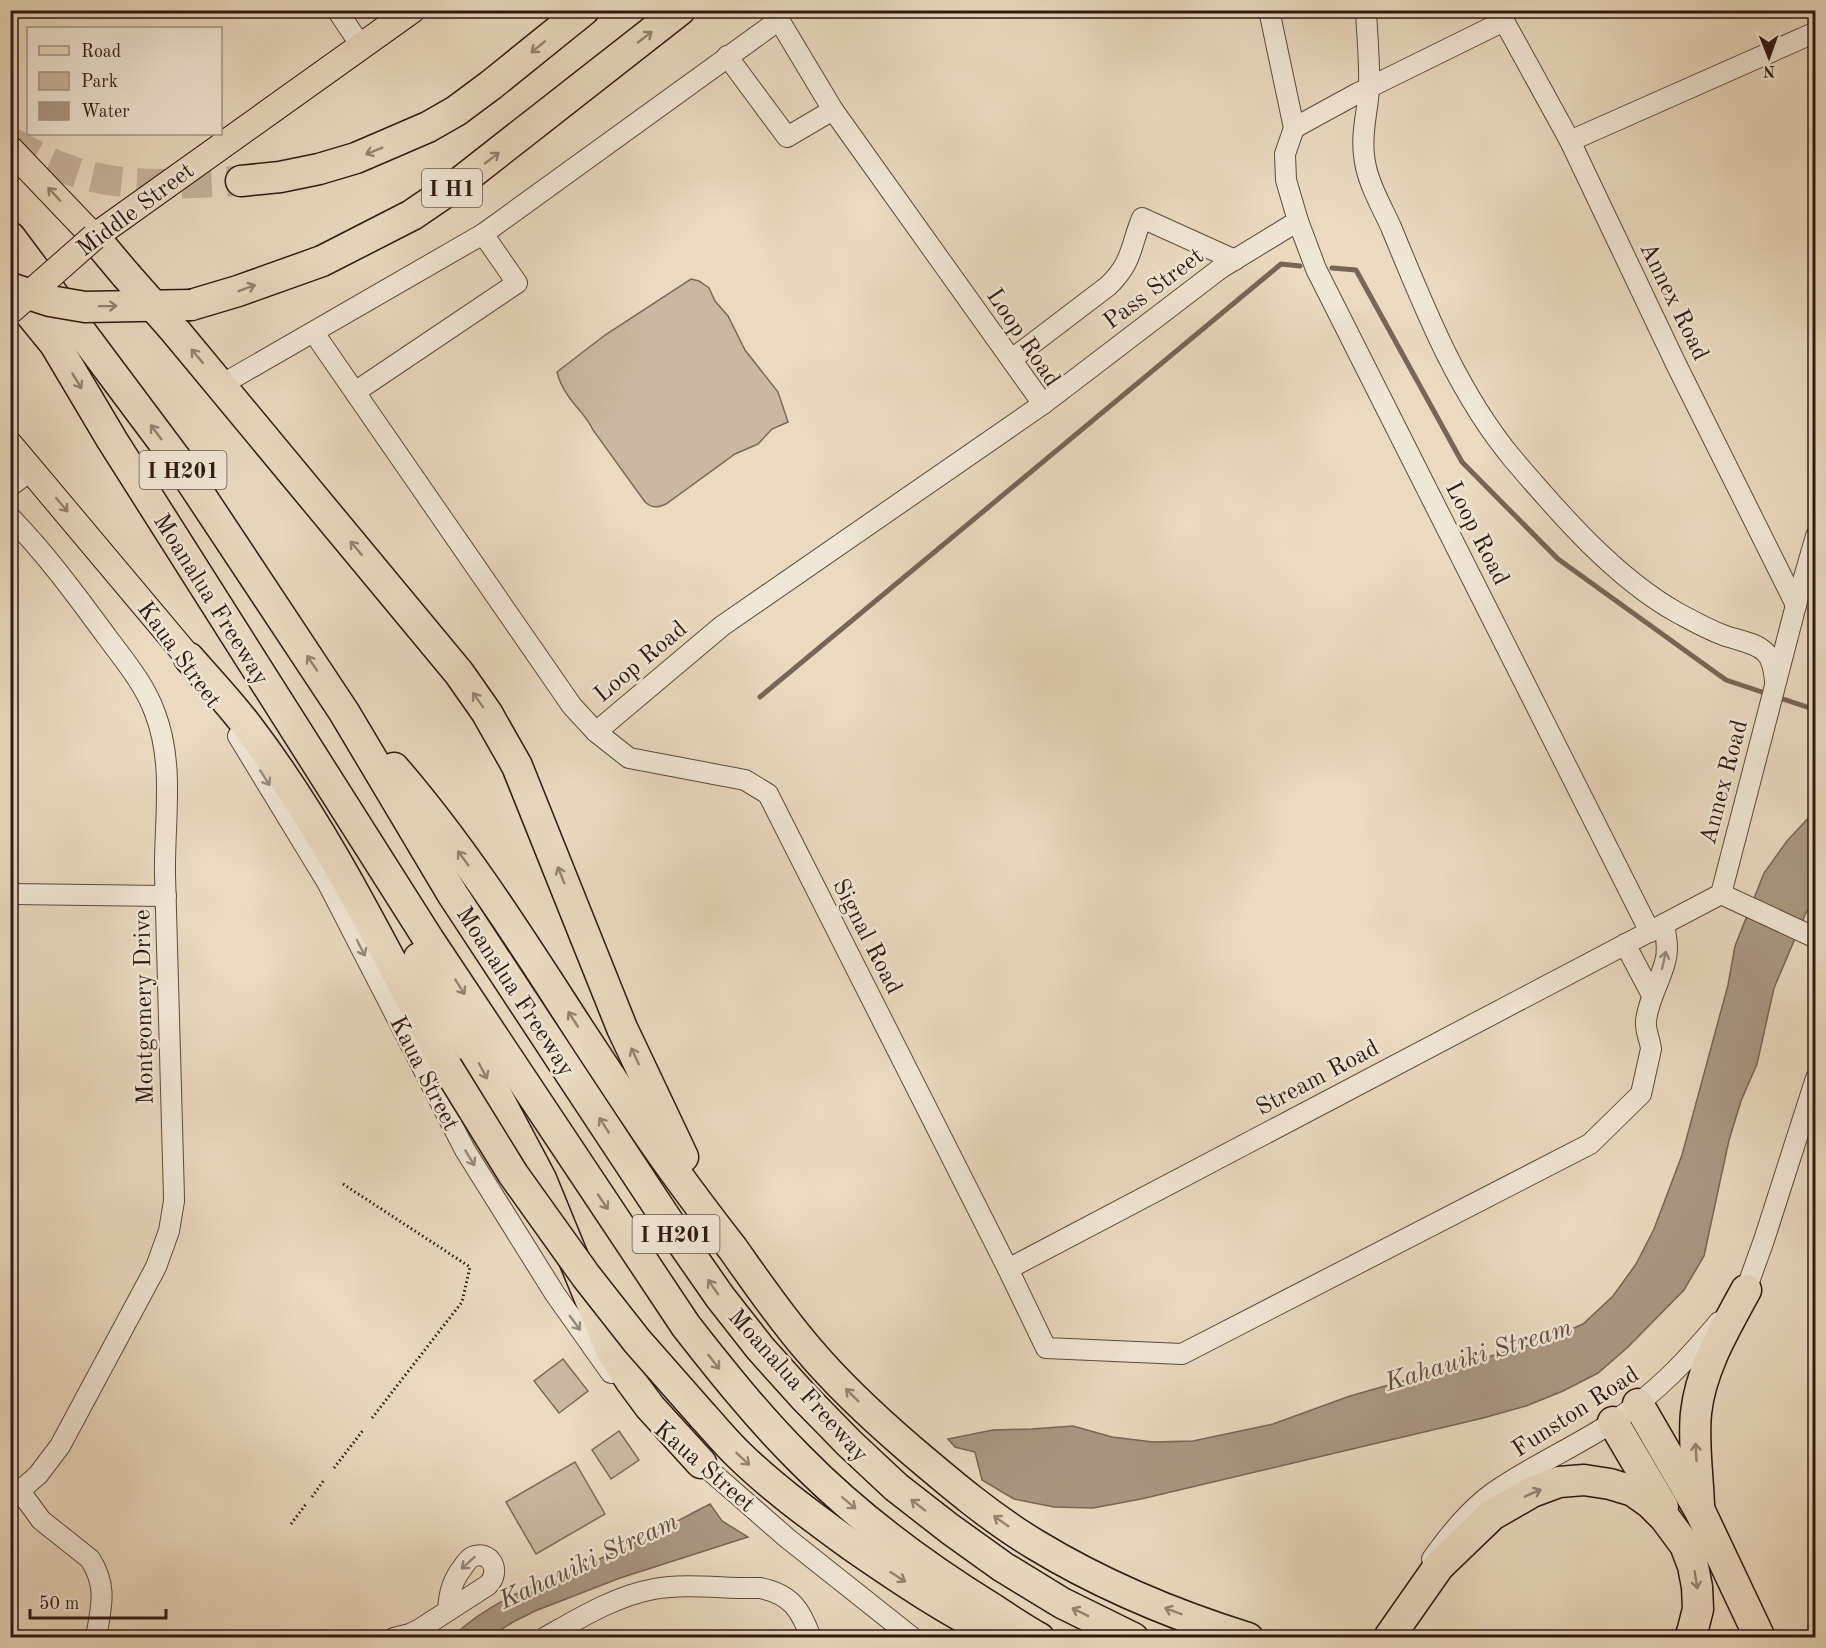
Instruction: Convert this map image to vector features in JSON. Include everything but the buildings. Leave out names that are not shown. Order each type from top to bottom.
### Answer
[{"type":"highway","name":"I H1","points":[[241,181],[280,177],[320,169],[356,158],[428,127],[456,111],[491,85],[584,10]]},
{"type":"highway","name":"I H1","points":[[10,289],[50,301],[85,307],[191,305],[322,261],[412,215],[459,183],[680,10]]},
{"type":"highway","name":"Moanalua Freeway","points":[[10,237],[179,463],[344,712],[453,895],[681,1241],[720,1297],[760,1347],[804,1397],[896,1487],[1003,1567],[1062,1603],[1133,1638]]},
{"type":"highway","points":[[94,237],[172,327],[459,673],[487,713],[517,766],[622,1028],[671,1133],[726,1240]]},
{"type":"highway","name":"Moanalua Freeway","points":[[10,289],[55,344],[118,450],[337,797],[429,940],[686,1326],[728,1380],[800,1459],[886,1534],[958,1587],[1039,1638]]},
{"type":"highway","points":[[189,658],[248,727],[295,795],[330,851],[447,1067],[513,1174],[579,1267],[637,1341],[740,1456],[809,1515],[923,1593],[1003,1638]]},
{"type":"highway","points":[[344,712],[423,802],[506,918],[652,1139],[808,1349],[847,1390],[891,1432],[985,1510],[1033,1543],[1077,1568],[1140,1598],[1248,1638]]},
{"type":"highway","points":[[337,797],[408,940],[481,1066],[541,1179],[611,1350],[650,1407],[701,1463]]},
{"type":"highway","points":[[1700,1510],[1696,1433],[1696,1414],[1700,1394],[1719,1341],[1746,1290]]},
{"type":"highway","points":[[1638,1404],[1700,1510],[1760,1638]]},
{"type":"highway","points":[[1614,1422],[1684,1545],[1693,1566],[1698,1609],[1690,1638]]},
{"type":"highway","points":[[1390,1636],[1439,1566],[1492,1515],[1532,1492],[1559,1482],[1584,1480],[1633,1491],[1665,1518],[1684,1545]]},
{"type":"main road","name":"Middle Street","points":[[10,311],[94,237],[412,10]]},
{"type":"main road","points":[[10,148],[94,237]]},
{"type":"main road","name":"Kaua Street","points":[[10,445],[189,658]]},
{"type":"street","points":[[337,10],[361,46]]},
{"type":"street","name":"Loop Road","points":[[1269,10],[1293,128],[1286,147],[1284,165],[1289,194],[1316,269],[1657,928]]},
{"type":"street","points":[[1366,10],[1369,87],[1363,140],[1366,170],[1421,300],[1449,358],[1477,408],[1513,458],[1608,561],[1674,611],[1712,630],[1764,651],[1772,663],[1775,684]]},
{"type":"street","name":"Loop Road","points":[[221,386],[483,234],[785,15],[833,110],[1043,404],[722,626],[596,732],[572,706],[314,333]]},
{"type":"street","points":[[1293,128],[1502,16]]},
{"type":"street","name":"Annex Road","points":[[1502,16],[1570,141],[1676,364],[1796,605]]},
{"type":"street","points":[[1570,141],[1815,32]]},
{"type":"street","points":[[727,57],[787,137],[833,110]]},
{"type":"street","points":[[1012,359],[1118,276],[1128,260],[1142,218],[1234,260]]},
{"type":"street","name":"Pass Street","points":[[1043,404],[1221,268],[1298,221]]},
{"type":"street","points":[[355,392],[517,284],[483,234]]},
{"type":"street","points":[[10,486],[32,470]]},
{"type":"street","name":"Montgomery Drive","points":[[10,517],[58,570],[140,682],[154,711],[163,740],[167,770],[166,896],[173,1185],[173,1208],[169,1231],[156,1267],[60,1446],[38,1475],[15,1495]]},
{"type":"street","name":"Annex Road","points":[[1720,894],[1815,537]]},
{"type":"street","name":"Kaua Street","points":[[189,658],[291,820],[327,882],[465,1150],[555,1294],[622,1388],[658,1426],[787,1538],[913,1638]]},
{"type":"street","name":"Signal Road","points":[[596,732],[629,758],[746,780],[768,794],[1046,1348],[1182,1354],[1590,1144],[1641,1094],[1651,1049],[1646,1026],[1652,995]]},
{"type":"street","points":[[10,894],[166,896]]},
{"type":"street","points":[[1652,995],[1667,952],[1657,928],[1720,894],[1815,938]]},
{"type":"street","name":"Stream Road","points":[[1008,1269],[1657,928]]},
{"type":"street","points":[[1625,944],[1652,995]]},
{"type":"street","name":"Funston Road","points":[[1390,1636],[1430,1561],[1455,1527],[1493,1493],[1560,1451],[1614,1422],[1662,1385],[1685,1363],[1746,1290],[1815,1078]]},
{"type":"street","points":[[15,1495],[41,1520],[90,1559],[99,1574],[102,1593],[96,1638]]},
{"type":"street","points":[[544,1638],[630,1595],[674,1587],[760,1588],[778,1593],[795,1605],[801,1613],[811,1638]]},
{"type":"street","points":[[394,1638],[420,1629],[448,1611]]},
{"type":"path","points":[[344,1184],[470,1267],[462,1302],[372,1418]]},
{"type":"path","points":[[334,1468],[364,1429]]},
{"type":"path","points":[[312,1497],[324,1480]]},
{"type":"path","points":[[291,1524],[306,1504]]},
{"type":"path","points":[[247,1638],[249,1631]]},
{"type":"green space","points":[[691,279],[709,288],[715,301],[728,316],[745,350],[778,392],[788,422],[772,429],[758,444],[735,454],[666,504],[655,507],[645,502],[588,420],[570,399],[557,372],[605,335]]},
{"type":"green space","points":[[563,1359],[588,1391],[559,1413],[534,1381]]},
{"type":"green space","points":[[619,1431],[639,1460],[611,1479],[592,1450]]},
{"type":"green space","points":[[575,1462],[605,1514],[536,1554],[506,1502]]},
{"type":"water","points":[[1815,811],[1815,897],[1774,988],[1757,1064],[1741,1101],[1729,1140],[1704,1256],[1684,1290],[1628,1347],[1598,1373],[1526,1406],[1483,1418],[1141,1499],[1093,1508],[1054,1507],[1014,1499],[982,1480],[975,1452],[955,1447],[948,1439],[993,1430],[1073,1426],[1112,1437],[1153,1442],[1193,1441],[1273,1424],[1350,1396],[1547,1340],[1583,1324],[1613,1296],[1636,1264],[1654,1229],[1682,1155],[1728,985],[1735,946],[1764,873],[1787,841]]},
{"type":"water","points":[[710,1504],[722,1521],[748,1537],[620,1578],[535,1611],[490,1637],[452,1637],[470,1622],[508,1598],[624,1548]]},
{"type":"waterway","points":[[760,697],[1281,264],[1300,266]]},
{"type":"waterway","points":[[1332,268],[1356,270],[1462,462],[1558,559],[1726,680],[1768,694]]},
{"type":"waterway","points":[[1777,697],[1816,710]]},
{"type":"tunnel","points":[[10,141],[64,168],[113,181],[156,184],[241,181]]},
{"type":"water label","name":"Kahauiki Stream","points":[[1478,1354]]},
{"type":"water label","name":"Kahauiki Stream","points":[[588,1560]]}]
